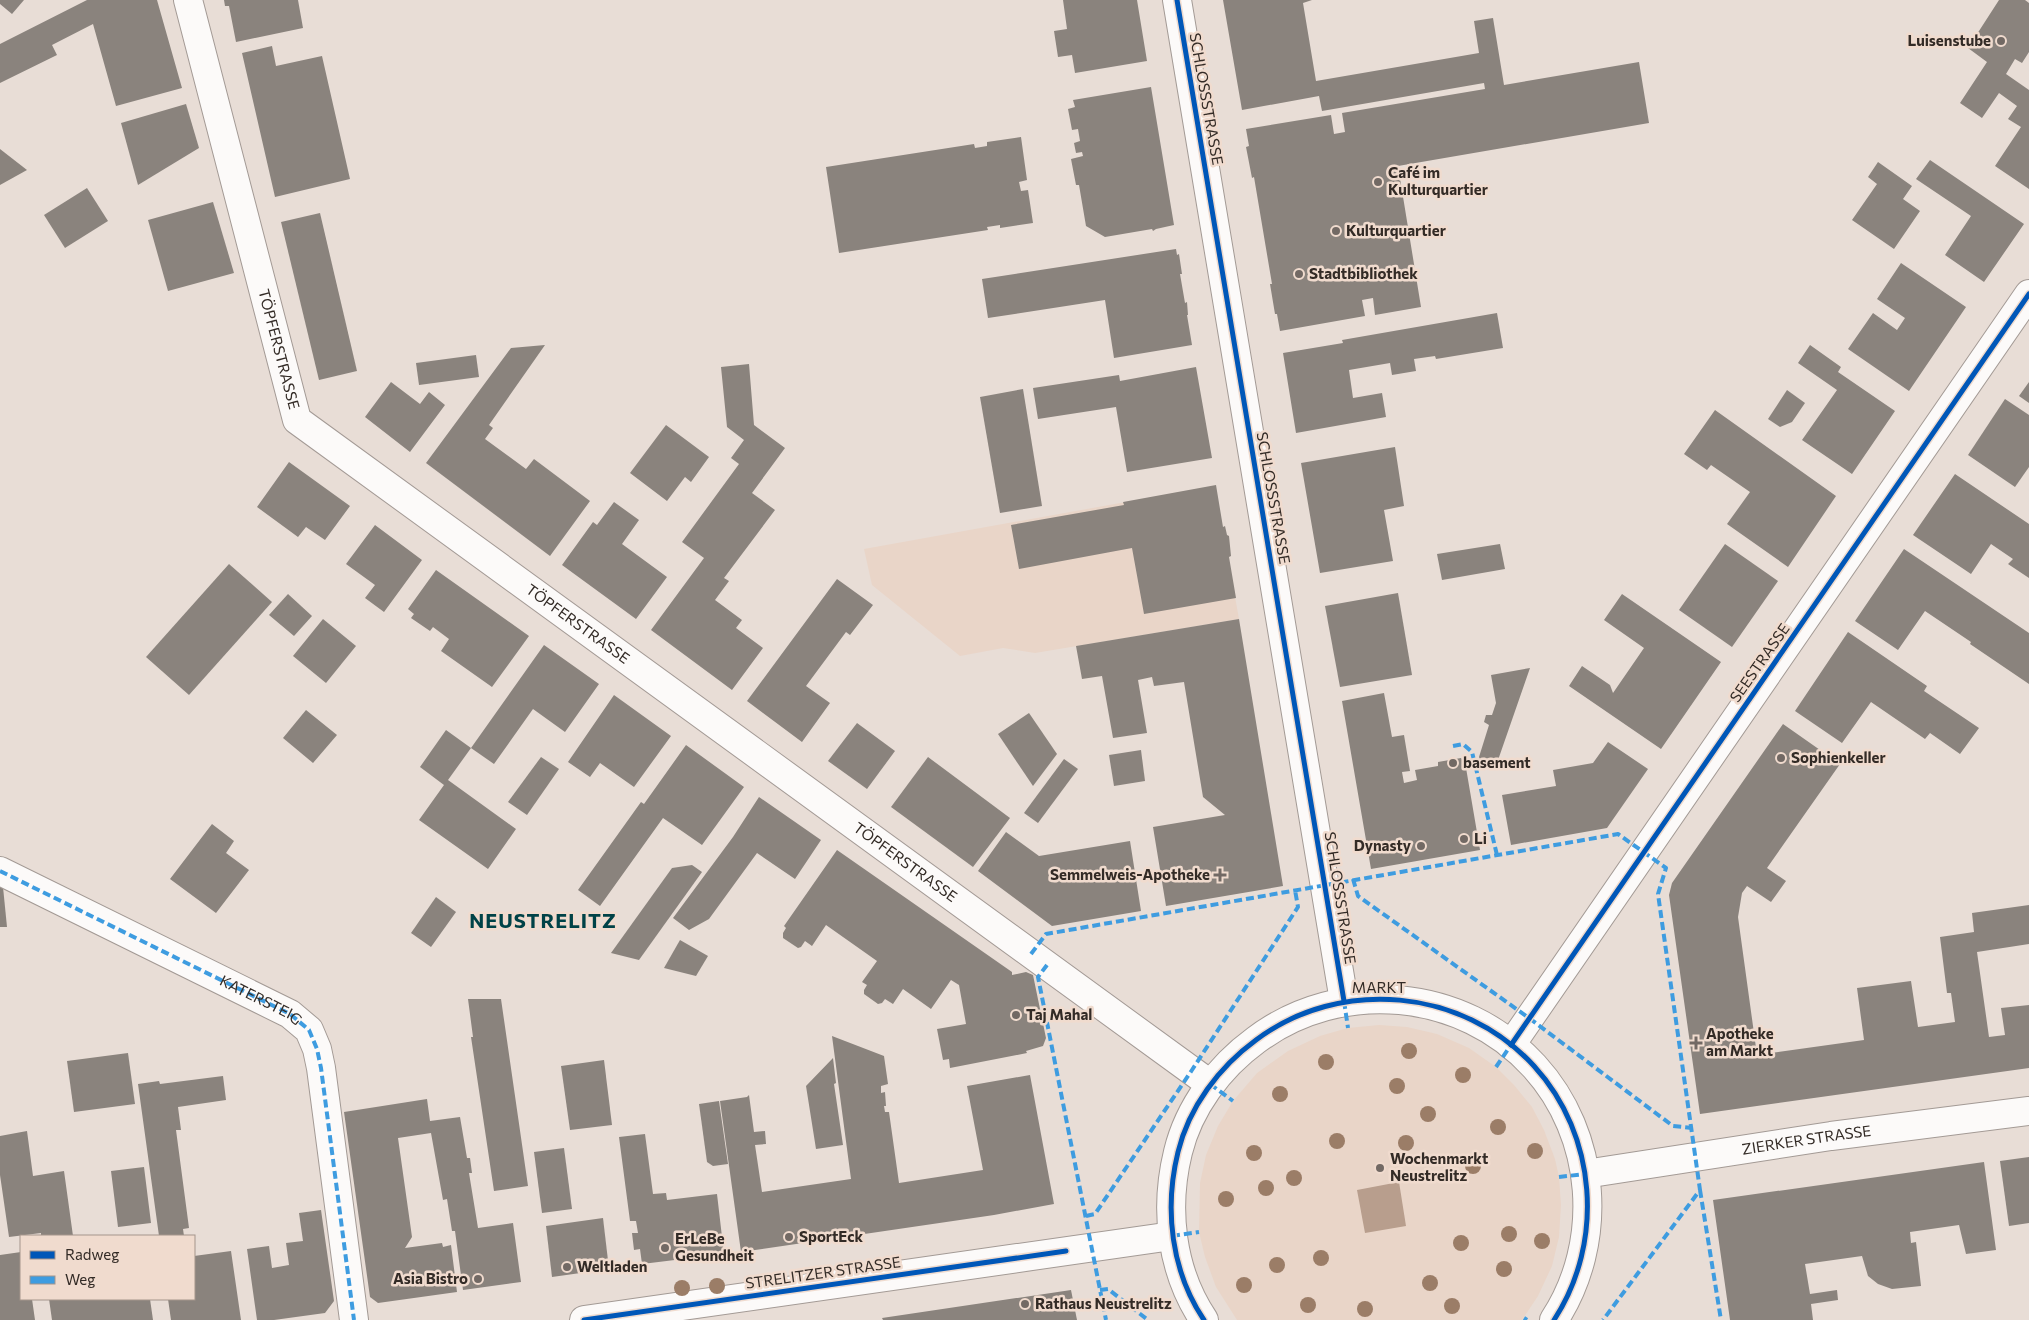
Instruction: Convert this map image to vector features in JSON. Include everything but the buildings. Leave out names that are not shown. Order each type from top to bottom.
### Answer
[{"type":"street","name":"TÖPFERSTRASSE","points":[[188,0],[297,420],[1210,1084]]},
{"type":"street","name":"SCHLOSSSTRASSE","points":[[1177,0],[1344,1001]]},
{"type":"street","name":"SEESTRASSE","points":[[1511,1045],[2029,294]]},
{"type":"street","name":"KATERSTEIG","points":[[0,871],[290,1014],[309,1030],[317,1049],[321,1068],[354,1320]]},
{"type":"street","name":"MARKT","points":[[1204,1320],[1196,1308],[1181,1273],[1172,1236],[1170,1204],[1173,1172],[1177,1156],[1181,1141],[1194,1111],[1210,1084],[1237,1054],[1269,1030],[1305,1012],[1344,1001],[1380,998],[1415,1001],[1450,1010],[1482,1025],[1511,1045],[1533,1066],[1552,1090],[1562,1107],[1578,1144],[1585,1174],[1588,1207],[1585,1241],[1577,1274],[1564,1305],[1554,1320]]},
{"type":"street","name":"ZIERKER STRASSE","points":[[1585,1174],[1831,1136],[2029,1111]]},
{"type":"street","name":"STRELITZER STRASSE","points":[[584,1320],[1172,1236]]},
{"type":"shaded area","points":[[1215,486],[1239,619],[1035,653],[1003,648],[960,656],[872,585],[864,549]]},
{"type":"shaded area","name":"Wochenmarkt Neustrelitz","points":[[1379,1025],[1407,1027],[1437,1034],[1469,1048],[1496,1067],[1514,1085],[1532,1107],[1544,1130],[1555,1159],[1559,1177],[1561,1205],[1559,1237],[1552,1266],[1538,1296],[1522,1320],[1237,1320],[1216,1287],[1205,1257],[1199,1232],[1200,1183],[1206,1155],[1218,1126],[1233,1101],[1257,1073],[1288,1051],[1320,1036],[1348,1028]]},
{"type":"shaded area","points":[[1399,1182],[1406,1226],[1365,1233],[1357,1190]]},
{"type":"marked path","points":[[1453,746],[1463,744],[1472,752],[1497,855]]},
{"type":"marked path","points":[[1031,954],[1046,934],[1618,834],[1666,868],[1658,894],[1700,1190],[1603,1320]]},
{"type":"marked path","points":[[0,871],[290,1014],[309,1030],[317,1049],[321,1068],[354,1320]]},
{"type":"marked path","points":[[1353,879],[1358,896],[1529,1018],[1673,1126],[1692,1128]]},
{"type":"marked path","points":[[1086,1216],[1095,1214],[1298,907],[1295,890]]},
{"type":"marked path","points":[[1047,965],[1038,977],[1106,1320]]},
{"type":"marked path","points":[[1344,1001],[1348,1028]]},
{"type":"marked path","points":[[1496,1067],[1511,1045]]},
{"type":"marked path","points":[[1210,1084],[1233,1101]]},
{"type":"marked path","points":[[1559,1177],[1585,1174]]},
{"type":"marked path","points":[[1700,1190],[1721,1320]]},
{"type":"marked path","points":[[1172,1236],[1199,1232]]},
{"type":"marked path","points":[[1100,1290],[1108,1289],[1148,1320]]},
{"type":"cycle path","points":[[1177,0],[1344,1001]]},
{"type":"cycle path","points":[[1511,1045],[2029,294]]},
{"type":"cycle path","points":[[1204,1320],[1184,1281],[1173,1239],[1171,1217],[1174,1174],[1178,1152],[1190,1119],[1207,1089],[1218,1075],[1256,1040],[1289,1020],[1325,1007],[1362,1000],[1400,1000],[1437,1007],[1472,1020],[1505,1040],[1534,1066],[1555,1094],[1571,1124],[1581,1156],[1587,1190],[1587,1224],[1581,1257],[1570,1290],[1554,1320]]},
{"type":"cycle path","points":[[584,1320],[1066,1251]]},
{"type":"place","name":"Luisenstube","points":[[2001,41]]},
{"type":"place","name":"Café im Kulturquartier","points":[[1378,182]]},
{"type":"place","name":"Kulturquartier","points":[[1336,231]]},
{"type":"place","name":"Stadtbibliothek","points":[[1299,274]]},
{"type":"place","name":"Sophienkeller","points":[[1781,758]]},
{"type":"place","name":"basement","points":[[1453,763]]},
{"type":"place","name":"Li","points":[[1464,839]]},
{"type":"place","name":"Dynasty","points":[[1421,846]]},
{"type":"place","name":"Semmelweis-Apotheke","points":[[1220,875]]},
{"type":"place","name":"Taj Mahal","points":[[1016,1015]]},
{"type":"place","name":"Apotheke am Markt","points":[[1696,1043]]},
{"type":"place","name":"Wochenmarkt Neustrelitz","points":[[1380,1168]]},
{"type":"place","name":"SportEck","points":[[789,1237]]},
{"type":"place","name":"ErLeBe Gesundheit","points":[[665,1248]]},
{"type":"place","name":"Weltladen","points":[[567,1267]]},
{"type":"place","name":"Asia Bistro","points":[[478,1279]]},
{"type":"place","name":"Rathaus Neustrelitz","points":[[1025,1304]]},
{"type":"district","name":"NEUSTRELITZ","points":[[543,921]]}]
